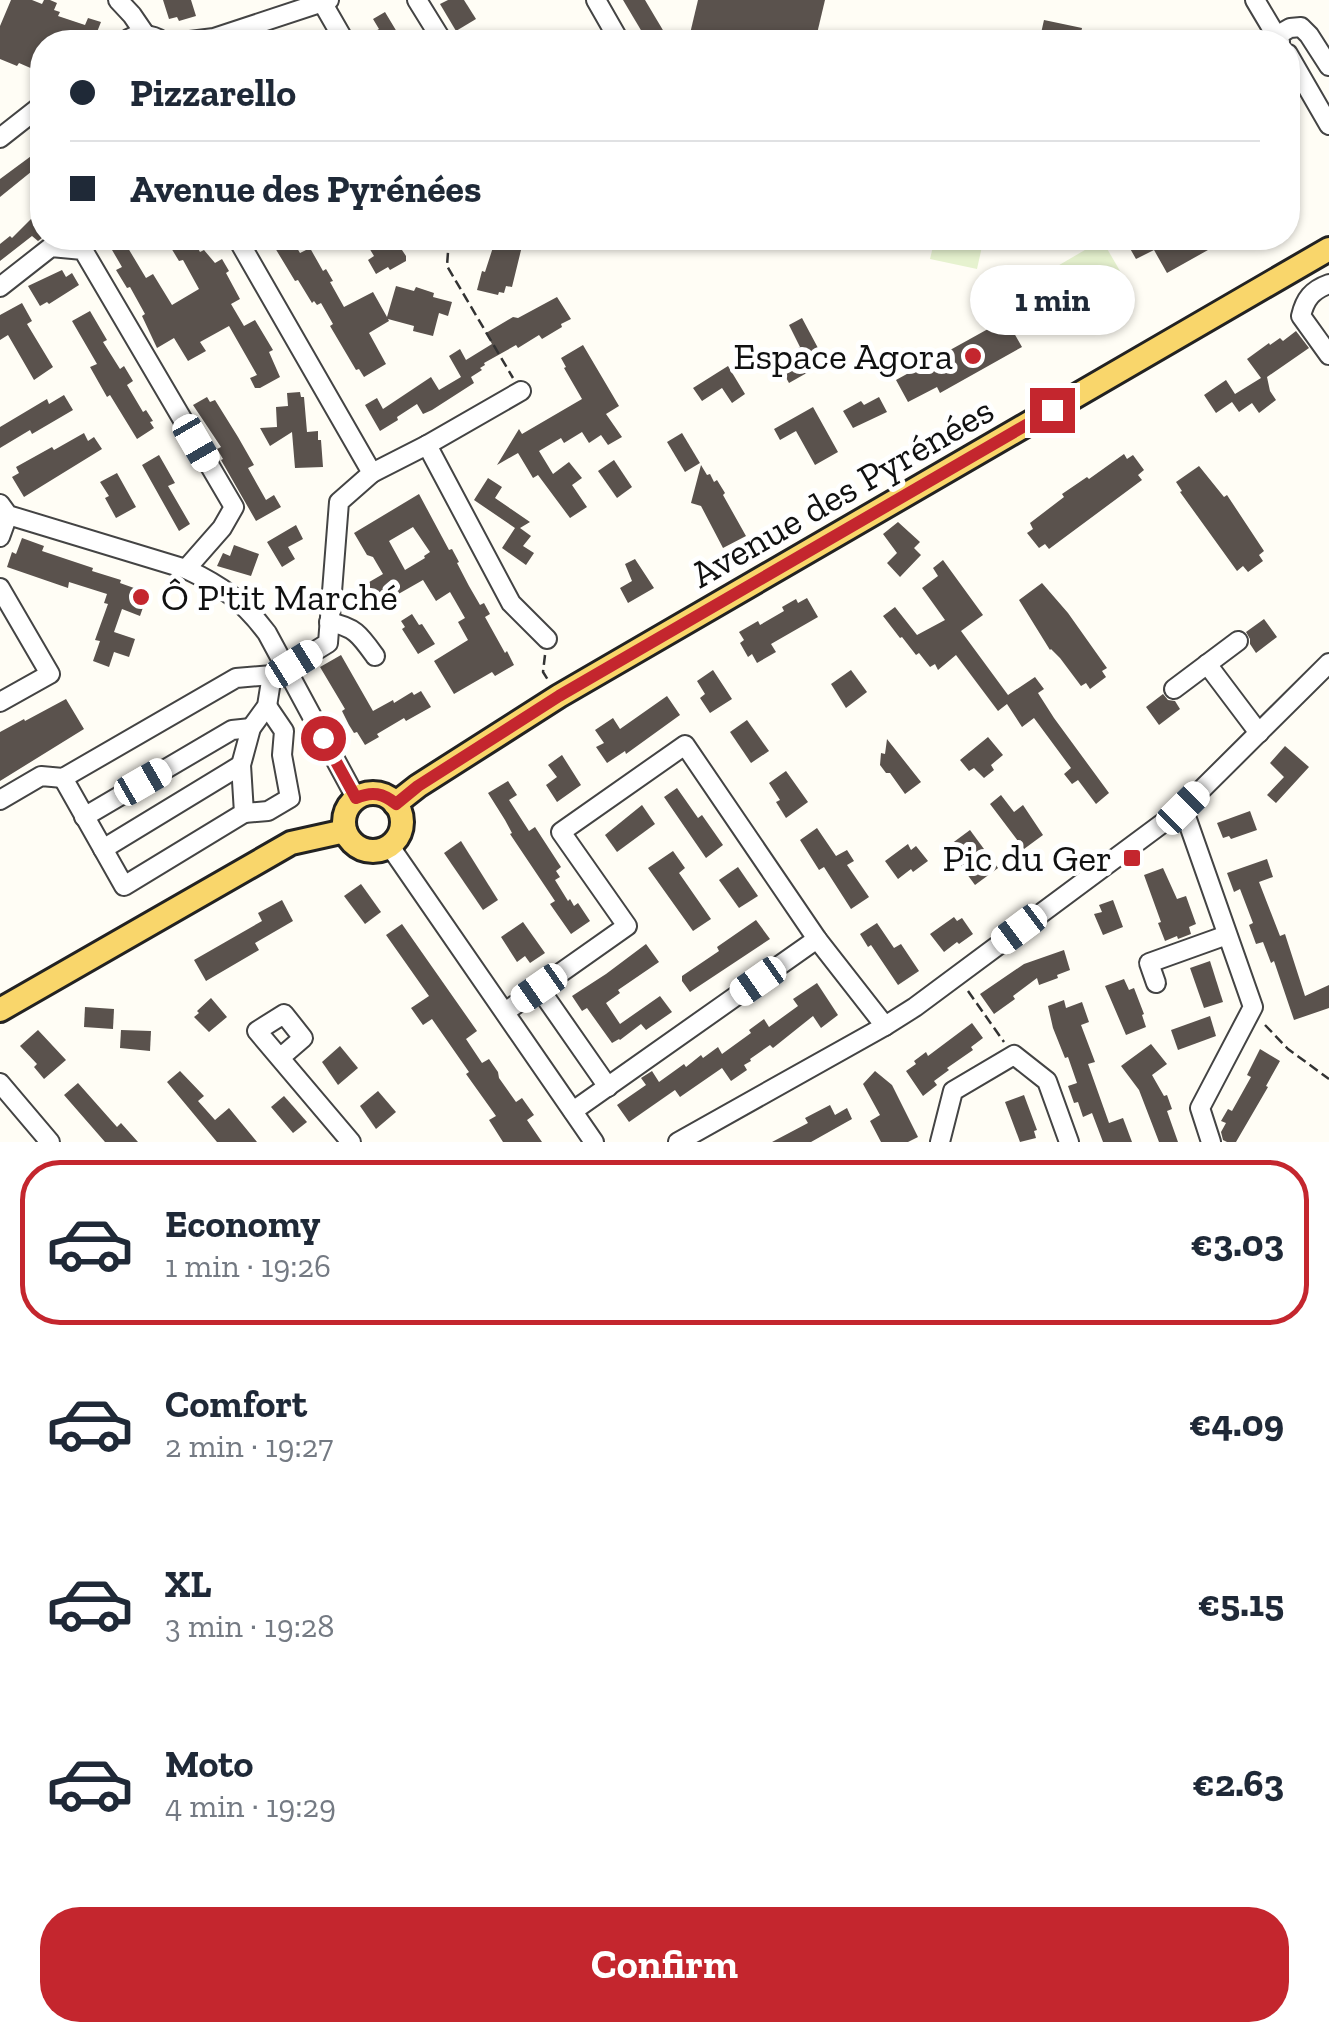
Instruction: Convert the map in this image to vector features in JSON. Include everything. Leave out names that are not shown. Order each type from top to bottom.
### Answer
[{"type":"main road","name":"Avenue des Pyrénées","points":[[396,804],[559,696],[1329,249]]},
{"type":"main road","points":[[377,793],[396,804],[402,822],[390,846],[364,850],[349,839],[345,813],[356,798],[377,793]]},
{"type":"main road","points":[[0,1010],[292,843],[345,831]]},
{"type":"street","points":[[417,0],[436,30]]},
{"type":"street","points":[[596,0],[613,30]]},
{"type":"street","points":[[1254,0],[1272,30]]},
{"type":"street","points":[[241,30],[326,1],[339,30]]},
{"type":"street","points":[[119,3],[142,30]]},
{"type":"street","points":[[119,3],[120,30]]},
{"type":"street","points":[[1288,30],[1301,28],[1329,66]]},
{"type":"street","points":[[1300,75],[1329,125]]},
{"type":"street","points":[[0,138],[30,114]]},
{"type":"street","points":[[0,287],[47,250]]},
{"type":"street","points":[[83,250],[234,508],[186,570]]},
{"type":"street","points":[[243,250],[372,473]]},
{"type":"street","points":[[1329,284],[1304,300],[1301,316],[1329,354]]},
{"type":"street","points":[[0,800],[41,776],[63,778],[236,678],[279,672],[328,642],[339,502],[372,473],[520,391]]},
{"type":"street","points":[[427,445],[510,603],[546,639]]},
{"type":"street","points":[[0,537],[4,509],[214,582],[244,605],[267,633],[279,672],[356,798]]},
{"type":"street","points":[[0,588],[50,674],[0,702]]},
{"type":"street","points":[[329,622],[349,626],[375,656]]},
{"type":"street","points":[[1174,689],[1238,641]]},
{"type":"street","points":[[678,1142],[884,1026],[957,976],[1183,808],[1329,663]]},
{"type":"street","points":[[1208,664],[1259,733]]},
{"type":"street","points":[[244,813],[240,764],[251,728],[267,706],[279,672]]},
{"type":"street","points":[[63,778],[124,886],[244,813],[268,810],[290,798],[282,755],[284,731],[267,706]]},
{"type":"street","points":[[84,816],[232,730],[251,728]]},
{"type":"street","points":[[505,1012],[627,926],[561,832],[685,745],[817,939],[884,1026]]},
{"type":"street","points":[[103,849],[240,764]]},
{"type":"street","points":[[1183,808],[1253,1007],[1200,1108],[1211,1142]]},
{"type":"street","points":[[390,846],[594,1142]]},
{"type":"street","points":[[1156,984],[1148,963],[1227,935]]},
{"type":"street","points":[[573,1111],[817,939]]},
{"type":"street","points":[[539,988],[608,1086]]},
{"type":"street","points":[[940,1142],[953,1091],[1014,1055],[1047,1082],[1069,1142]]},
{"type":"street","points":[[281,1057],[351,1142]]},
{"type":"street","points":[[0,1083],[50,1142]]},
{"type":"path","points":[[448,250],[447,266],[520,391]]},
{"type":"path","points":[[546,639],[543,672],[549,681]]},
{"type":"path","points":[[957,976],[1014,1055]]},
{"type":"path","points":[[1253,1007],[1288,1049],[1329,1079]]},
{"type":"green space","points":[[932,250],[981,250],[977,269],[930,259]]},
{"type":"green space","points":[[1085,250],[1108,250],[1127,283],[1050,328],[1025,285]]},
{"type":"building","points":[[11,0],[42,4],[50,0],[57,3],[54,10],[60,12],[58,16],[85,25],[88,18],[101,22],[98,30],[30,30],[30,68],[0,59],[0,26]]},
{"type":"building","points":[[163,0],[191,0],[196,16],[179,21],[177,17],[169,19]]},
{"type":"building","points":[[464,0],[476,19],[455,30],[440,4]]},
{"type":"building","points":[[623,0],[645,0],[663,30],[641,30]]},
{"type":"building","points":[[698,0],[825,0],[818,30],[691,30]]},
{"type":"building","points":[[385,12],[396,30],[377,30],[373,19]]},
{"type":"building","points":[[1044,20],[1082,28],[1082,30],[1042,30]]},
{"type":"building","points":[[30,157],[30,173],[0,197],[0,179]]},
{"type":"building","points":[[30,220],[30,238],[0,261],[0,244]]},
{"type":"building","points":[[112,250],[129,250],[146,278],[153,274],[172,305],[199,289],[183,260],[179,261],[172,250],[204,250],[215,263],[222,259],[240,299],[231,304],[244,326],[255,320],[273,350],[269,352],[280,377],[255,388],[250,378],[257,375],[229,326],[200,342],[206,351],[188,361],[174,338],[157,348],[142,316],[145,314],[116,270],[122,267]]},
{"type":"building","points":[[276,250],[311,250],[333,281],[330,282],[344,307],[373,292],[387,317],[396,286],[414,291],[416,287],[452,302],[448,316],[439,313],[433,336],[388,319],[369,333],[386,364],[364,377],[330,326],[333,324],[321,303],[312,303]]},
{"type":"building","points":[[370,250],[402,250],[406,261],[376,274],[368,260],[374,256]]},
{"type":"building","points":[[492,250],[521,250],[512,287],[506,286],[504,293],[477,290],[482,271],[485,272]]},
{"type":"building","points":[[1131,250],[1154,250],[1136,259]]},
{"type":"building","points":[[1154,250],[1208,250],[1167,273]]},
{"type":"building","points":[[62,270],[66,277],[72,273],[79,285],[40,306],[28,286]]},
{"type":"building","points":[[557,297],[571,319],[562,327],[484,363],[482,370],[471,377],[474,383],[432,410],[423,414],[417,404],[380,431],[365,405],[377,398],[383,409],[431,377],[439,390],[461,377],[449,356],[460,349],[466,360],[492,344],[486,333]]},
{"type":"building","points":[[22,303],[32,321],[27,324],[53,367],[34,380],[8,335],[0,340],[0,315]]},
{"type":"building","points":[[90,311],[107,340],[103,342],[133,381],[127,385],[153,421],[150,422],[154,428],[137,439],[90,367],[97,364],[72,321]]},
{"type":"building","points":[[802,318],[818,348],[811,352],[819,366],[789,383],[780,367],[789,362],[785,355],[800,347],[789,325]]},
{"type":"building","name":"Espace Agora","points":[[1006,319],[1022,347],[940,393],[937,387],[908,402],[896,380]]},
{"type":"building","points":[[1296,331],[1309,348],[1267,377],[1276,400],[1259,413],[1252,403],[1239,412],[1232,402],[1216,413],[1204,395],[1226,380],[1235,394],[1261,378],[1247,359]]},
{"type":"building","points":[[583,345],[619,406],[606,414],[622,437],[608,445],[601,435],[589,443],[582,432],[539,451],[553,474],[569,462],[582,478],[572,485],[587,507],[570,518],[538,475],[533,478],[518,453],[497,465],[519,429],[522,434],[582,399],[561,358]]},
{"type":"building","points":[[728,366],[745,394],[732,403],[722,388],[702,401],[693,388]]},
{"type":"building","points":[[300,392],[304,397],[307,432],[318,431],[321,440],[323,467],[295,468],[292,432],[270,446],[260,428],[277,427],[276,407],[288,406],[287,393]]},
{"type":"building","points":[[64,395],[73,410],[0,448],[0,427],[47,399],[49,404]]},
{"type":"building","points":[[207,397],[210,402],[215,400],[238,437],[254,465],[248,468],[266,500],[274,495],[281,507],[256,521],[221,460],[217,449],[221,447],[193,405]]},
{"type":"building","points":[[879,397],[887,412],[853,428],[843,411]]},
{"type":"building","points":[[813,407],[838,452],[815,465],[796,431],[780,440],[774,429]]},
{"type":"building","points":[[84,433],[88,441],[94,437],[102,449],[24,497],[12,477],[19,473],[16,467]]},
{"type":"building","points":[[682,433],[700,463],[685,472],[667,442]]},
{"type":"building","points":[[1124,454],[1127,459],[1133,455],[1144,470],[1138,475],[1142,480],[1049,549],[1045,544],[1039,548],[1027,533],[1033,529],[1030,523],[1064,497],[1062,494]]},
{"type":"building","points":[[159,455],[175,483],[168,486],[190,524],[179,531],[142,465]]},
{"type":"building","points":[[614,460],[632,487],[617,498],[598,471]]},
{"type":"building","points":[[701,465],[714,482],[717,480],[746,536],[723,548],[701,506],[691,503]]},
{"type":"building","points":[[1199,466],[1224,497],[1227,495],[1264,551],[1259,555],[1263,561],[1248,572],[1243,566],[1237,571],[1180,492],[1176,482]]},
{"type":"building","points":[[117,473],[136,507],[116,518],[100,482]]},
{"type":"building","points":[[488,478],[502,487],[495,498],[530,522],[520,528],[531,536],[523,546],[534,553],[526,565],[502,548],[515,528],[474,500]]},
{"type":"building","points":[[419,494],[480,605],[484,603],[490,614],[485,617],[514,665],[495,676],[492,672],[454,694],[434,661],[468,640],[458,622],[465,618],[450,592],[436,601],[423,580],[365,613],[352,592],[383,574],[354,533]],"holes":[[[413,527],[430,552],[405,570],[389,541]]]},
{"type":"building","points":[[898,522],[920,542],[914,548],[921,555],[900,577],[887,563],[897,553],[883,534]]},
{"type":"building","points":[[296,525],[303,539],[288,547],[295,559],[282,567],[267,542]]},
{"type":"building","points":[[22,538],[44,546],[42,551],[148,593],[140,616],[122,609],[114,632],[135,639],[129,657],[114,652],[109,667],[93,661],[100,641],[95,640],[108,604],[104,603],[107,594],[69,582],[68,588],[7,567]]},
{"type":"building","points":[[234,545],[259,554],[251,576],[217,566],[223,553],[230,556]]},
{"type":"building","points":[[635,559],[654,588],[628,603],[620,588],[632,581],[625,564]]},
{"type":"building","points":[[943,560],[983,615],[961,631],[1008,695],[1035,677],[1044,689],[1038,693],[1109,793],[1096,804],[1078,780],[1072,784],[1064,774],[1071,768],[1034,718],[1022,727],[1007,704],[998,711],[956,655],[938,670],[935,664],[930,667],[883,616],[895,607],[917,635],[945,620],[922,588],[938,576],[933,568]]},
{"type":"building","points":[[1042,583],[1107,668],[1102,671],[1106,677],[1090,689],[1086,683],[1081,686],[1050,650],[1019,600]]},
{"type":"building","points":[[807,598],[818,617],[771,644],[776,652],[757,663],[752,654],[748,657],[739,632],[758,621],[760,625],[796,599],[798,603]]},
{"type":"building","points":[[412,614],[435,644],[418,654],[402,629],[405,627],[401,621]]},
{"type":"building","points":[[1264,619],[1277,637],[1256,653],[1246,632]]},
{"type":"building","points":[[341,655],[373,711],[421,691],[431,707],[406,721],[404,718],[365,745],[349,725],[342,711],[345,709],[320,667]]},
{"type":"building","points":[[713,670],[732,699],[710,713],[700,698],[705,694],[697,681]]},
{"type":"building","points":[[851,670],[867,692],[846,708],[831,684]]},
{"type":"building","points":[[1163,694],[1180,709],[1159,725],[1146,707]]},
{"type":"building","points":[[667,696],[680,715],[607,763],[596,747],[604,743],[595,730],[613,718],[620,729]]},
{"type":"building","points":[[66,699],[84,729],[0,781],[0,732]]},
{"type":"building","points":[[747,720],[769,751],[751,763],[730,732]]},
{"type":"building","points":[[988,737],[1003,755],[984,778],[974,768],[969,771],[960,760]]},
{"type":"building","points":[[887,739],[921,782],[905,794],[880,765]]},
{"type":"building","points":[[1285,746],[1309,767],[1276,803],[1267,795],[1284,777],[1270,763]]},
{"type":"building","points":[[562,755],[581,785],[557,802],[546,785],[557,777],[548,765]]},
{"type":"building","points":[[786,771],[808,802],[786,818],[769,783]]},
{"type":"building","points":[[508,781],[517,795],[509,800],[529,831],[535,827],[561,867],[556,871],[560,877],[555,880],[568,901],[574,906],[578,903],[590,921],[571,934],[488,793]]},
{"type":"building","points":[[677,788],[723,845],[706,858],[664,797]]},
{"type":"building","points":[[1001,795],[1014,812],[1023,805],[1043,835],[1024,849],[990,804]]},
{"type":"building","points":[[642,805],[655,824],[617,852],[605,835]]},
{"type":"building","points":[[1250,811],[1257,830],[1223,838],[1217,823]]},
{"type":"building","points":[[817,828],[836,856],[847,850],[854,861],[847,865],[869,897],[851,909],[824,867],[819,870],[800,840]]},
{"type":"building","points":[[970,830],[998,868],[975,885],[947,847]]},
{"type":"building","points":[[461,841],[498,900],[483,910],[444,853]]},
{"type":"building","points":[[908,844],[911,850],[916,846],[928,861],[898,879],[885,861]]},
{"type":"building","points":[[673,851],[685,868],[679,873],[711,919],[693,931],[648,868]]},
{"type":"building","points":[[1267,859],[1273,877],[1259,882],[1280,936],[1285,934],[1305,996],[1329,985],[1329,1008],[1294,1020],[1274,961],[1271,963],[1263,942],[1256,944],[1240,889],[1234,892],[1227,873]]},
{"type":"building","points":[[738,867],[758,896],[739,908],[719,880]]},
{"type":"building","points":[[1163,868],[1177,899],[1186,896],[1196,924],[1189,927],[1191,934],[1165,941],[1144,875]]},
{"type":"building","points":[[361,884],[381,912],[365,924],[344,896]]},
{"type":"building","points":[[282,900],[293,921],[255,943],[259,950],[206,981],[194,960],[262,921],[258,913]]},
{"type":"building","points":[[1113,900],[1123,927],[1103,935],[1094,914],[1102,912],[1099,905]]},
{"type":"building","points":[[954,917],[957,921],[962,918],[973,934],[944,952],[930,934]]},
{"type":"building","points":[[756,920],[770,939],[690,992],[682,976]]},
{"type":"building","points":[[523,922],[545,953],[530,963],[525,956],[517,962],[501,937]]},
{"type":"building","points":[[877,923],[894,948],[901,944],[919,971],[898,985],[860,934]]},
{"type":"building","points":[[402,924],[477,1031],[466,1039],[482,1063],[489,1059],[516,1102],[522,1098],[534,1115],[527,1120],[542,1142],[503,1142],[489,1120],[496,1116],[466,1074],[469,1072],[432,1019],[423,1025],[411,1008],[429,996],[386,935]]},
{"type":"building","points":[[646,944],[659,962],[606,1003],[620,1024],[660,996],[672,1012],[646,1030],[641,1024],[612,1043],[587,1008],[582,1011],[572,996]]},
{"type":"building","points":[[1064,950],[1070,970],[1039,985],[1037,978],[994,1014],[980,994],[1024,964]]},
{"type":"building","points":[[1210,961],[1223,1002],[1204,1008],[1190,968]]},
{"type":"building","points":[[1124,979],[1129,990],[1134,988],[1146,1027],[1126,1035],[1105,986]]},
{"type":"building","points":[[817,983],[838,1015],[821,1028],[813,1016],[773,1048],[770,1045],[750,1059],[744,1065],[747,1070],[731,1081],[722,1068],[680,1097],[675,1090],[629,1122],[617,1105],[646,1085],[641,1078],[652,1071],[659,1082],[718,1047],[722,1054],[764,1019],[769,1027],[798,1006],[793,999]]},
{"type":"building","points":[[211,998],[227,1017],[209,1032],[194,1017]]},
{"type":"building","points":[[1064,1000],[1066,1008],[1082,1002],[1089,1022],[1081,1025],[1095,1062],[1088,1064],[1109,1123],[1123,1118],[1132,1142],[1103,1142],[1092,1113],[1083,1117],[1078,1102],[1074,1103],[1068,1086],[1077,1083],[1053,1028],[1048,1006]]},
{"type":"building","points":[[85,1007],[114,1009],[113,1029],[84,1027]]},
{"type":"building","points":[[1210,1016],[1216,1036],[1178,1050],[1171,1030]]},
{"type":"building","points":[[972,1023],[983,1038],[947,1068],[934,1081],[937,1085],[923,1096],[906,1071],[926,1052],[928,1056]]},
{"type":"building","points":[[38,1030],[66,1060],[44,1079],[34,1067],[37,1064],[20,1046]]},
{"type":"building","points":[[121,1030],[151,1031],[150,1051],[120,1048]]},
{"type":"building","points":[[1151,1044],[1167,1064],[1152,1075],[1167,1095],[1172,1109],[1167,1111],[1178,1142],[1159,1142],[1139,1090],[1121,1066]]},
{"type":"building","points":[[340,1046],[358,1068],[338,1085],[322,1062]]},
{"type":"building","points":[[1260,1049],[1280,1061],[1236,1142],[1227,1142],[1221,1132],[1226,1123],[1221,1121],[1228,1109],[1232,1111],[1251,1077],[1247,1075]]},
{"type":"building","points":[[180,1071],[204,1096],[198,1101],[215,1120],[229,1108],[257,1142],[217,1142],[167,1082]]},
{"type":"building","points":[[875,1071],[892,1085],[918,1137],[908,1142],[881,1142],[870,1121],[880,1115],[863,1084]]},
{"type":"building","points":[[78,1083],[117,1127],[121,1123],[138,1142],[105,1142],[64,1095]]},
{"type":"building","points":[[378,1091],[396,1112],[376,1129],[360,1106]]},
{"type":"building","points":[[1024,1095],[1037,1130],[1036,1138],[1020,1142],[1005,1102]]},
{"type":"building","points":[[284,1096],[307,1122],[293,1133],[271,1107]]},
{"type":"building","points":[[830,1105],[835,1115],[847,1108],[852,1119],[811,1142],[772,1142],[808,1123],[805,1118]]},
{"type":"place","name":"Espace Agora","points":[[973,356]]},
{"type":"place","name":"Ô P'tit Marché","points":[[141,597]]},
{"type":"place","name":"Pic du Ger","points":[[1132,858]]},
{"type":"route","points":[[323,738],[356,798],[377,793],[396,804],[559,696],[1052,410]]}]
